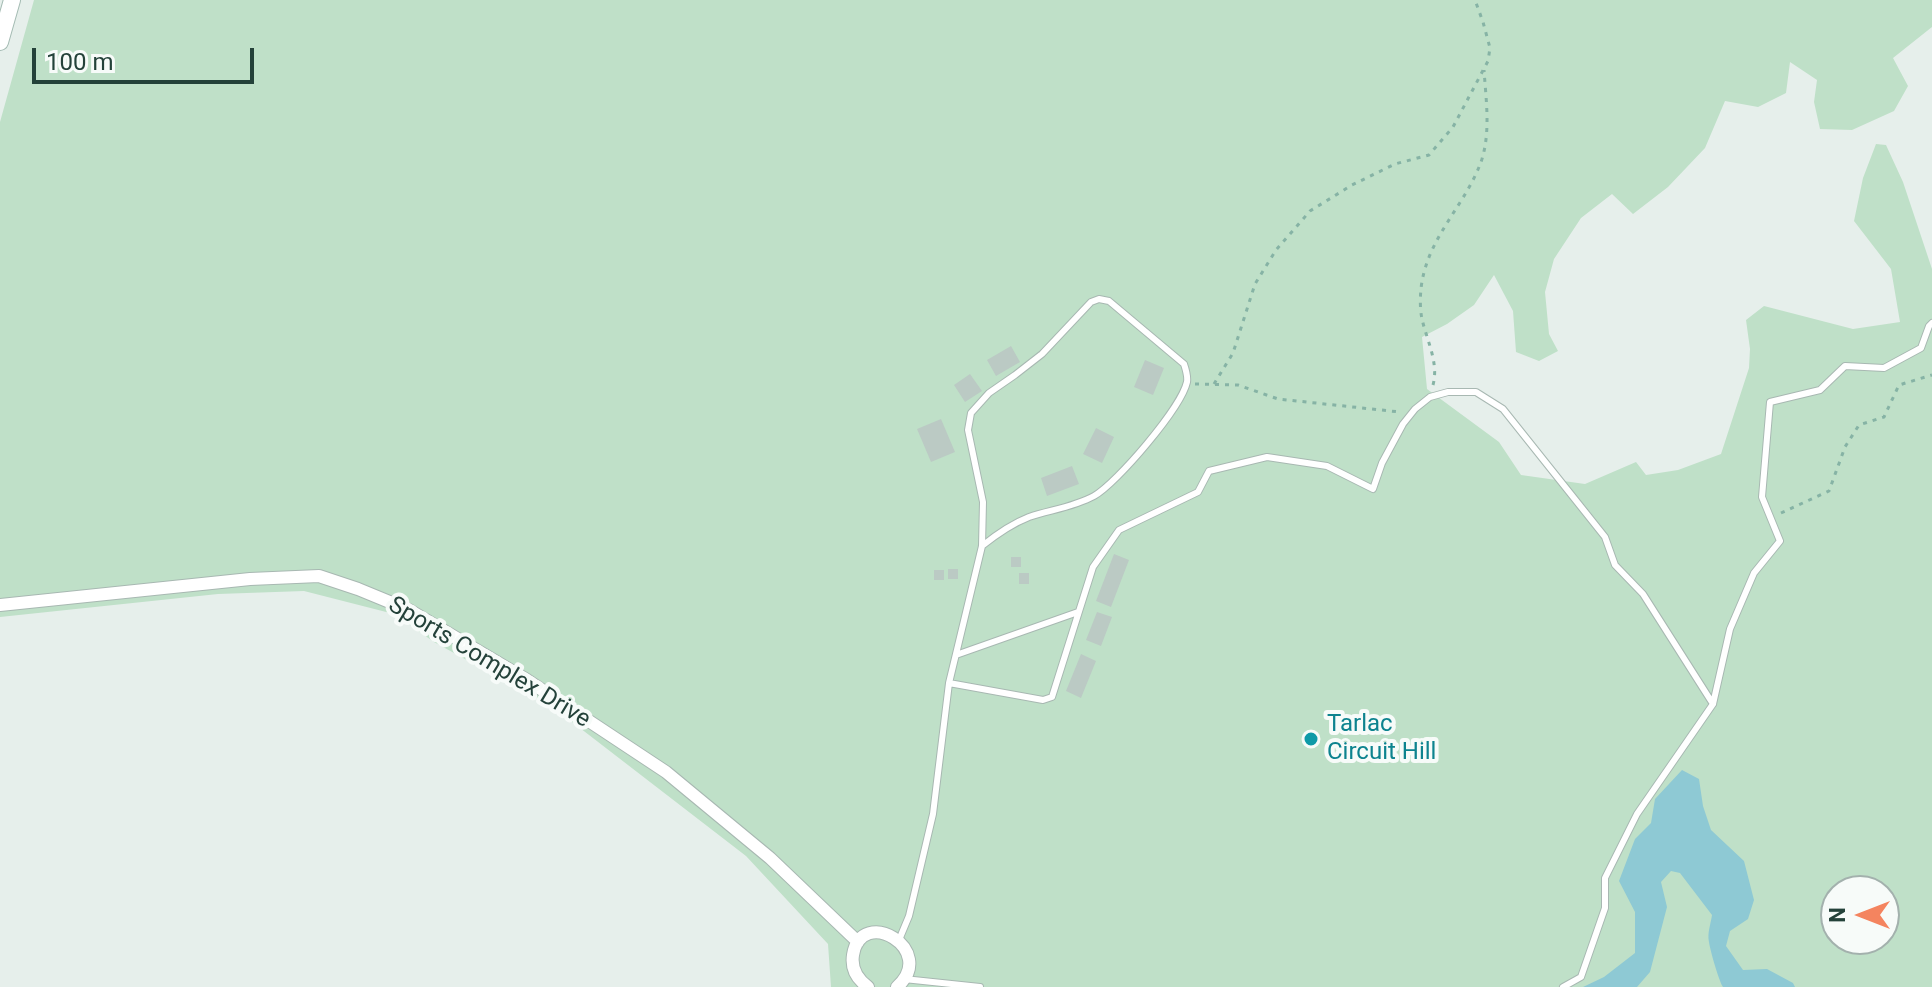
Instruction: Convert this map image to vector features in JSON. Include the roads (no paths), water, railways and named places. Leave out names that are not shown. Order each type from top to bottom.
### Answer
[{"type":"main road","points":[[0,42],[12,0]]},
{"type":"street","name":"Sports Complex Drive","points":[[0,605],[250,579],[319,576],[358,589],[409,610],[501,665],[666,772],[770,858],[858,942]]},
{"type":"street","points":[[868,987],[853,968],[853,953],[858,942],[869,933],[877,932],[892,935],[904,947],[909,963],[900,985]]},
{"type":"lane","points":[[899,940],[909,916],[933,814],[949,683],[982,546],[983,502],[968,430],[971,413],[989,393],[1042,354],[1091,302],[1099,299],[1109,301],[1184,364],[1187,383],[1170,413],[1116,479],[1093,497],[1029,517],[1005,528],[982,546]]},
{"type":"lane","points":[[1563,987],[1581,977],[1605,908],[1605,878],[1637,814],[1713,704],[1730,629],[1754,573],[1780,541],[1762,497],[1770,402],[1820,390],[1845,366],[1884,368],[1921,348],[1932,323]]},
{"type":"lane","points":[[949,683],[1049,699],[1093,567],[1119,530],[1198,492],[1209,471],[1267,457],[1327,466],[1373,489],[1382,463],[1403,424],[1415,409],[1430,397],[1448,392],[1476,392],[1503,409],[1605,537],[1615,565],[1643,594],[1713,704]]},
{"type":"lane","points":[[956,655],[1078,612]]},
{"type":"lane","points":[[900,985],[980,987]]},
{"type":"water","points":[[1682,770],[1699,779],[1711,830],[1744,861],[1754,900],[1748,919],[1730,931],[1726,946],[1743,970],[1767,969],[1795,987],[1723,987],[1709,942],[1712,915],[1680,873],[1671,871],[1661,882],[1667,907],[1650,972],[1637,987],[1583,987],[1604,977],[1635,953],[1635,912],[1619,881],[1635,839],[1651,823],[1655,799]]},
{"type":"place","name":"Tarlac Circuit Hill","points":[[1311,739]]}]
